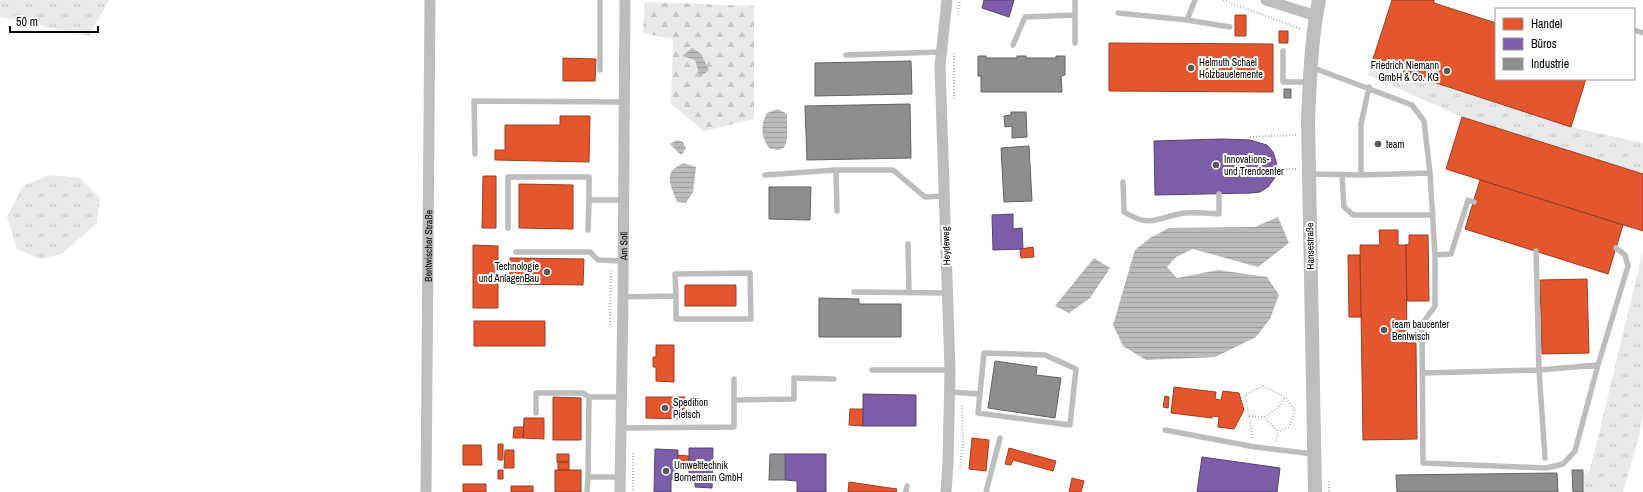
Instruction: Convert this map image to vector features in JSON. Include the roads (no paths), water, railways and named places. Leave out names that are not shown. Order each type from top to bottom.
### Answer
[{"type":"street","name":"Bentwischer Straße","points":[[426,492],[430,0]]},
{"type":"street","name":"Am Soll","points":[[620,492],[625,0]]},
{"type":"street","name":"Heydeweg","points":[[946,492],[950,370],[940,66],[947,0]]},
{"type":"street","points":[[1266,0],[1316,16]]},
{"type":"street","name":"Hansestraße","points":[[1315,492],[1303,171],[1308,119],[1310,67],[1319,0]]},
{"type":"lane","points":[[600,0],[600,70]]},
{"type":"lane","points":[[1075,0],[1075,43]]},
{"type":"lane","points":[[1187,20],[1195,0]]},
{"type":"lane","points":[[1118,13],[1187,20],[1230,27]]},
{"type":"lane","points":[[1013,45],[1025,17],[1075,15]]},
{"type":"lane","points":[[1283,51],[1283,82],[1310,82]]},
{"type":"lane","points":[[846,55],[941,52]]},
{"type":"lane","points":[[1310,67],[1369,87],[1412,105],[1424,121],[1430,173],[1435,255],[1434,306],[1422,324],[1423,463],[1546,468],[1563,464],[1575,451],[1598,365],[1628,266],[1625,255],[1616,248]]},
{"type":"lane","points":[[1361,175],[1361,124],[1369,87]]},
{"type":"lane","points":[[475,154],[474,101],[624,102]]},
{"type":"lane","points":[[764,175],[836,170],[893,170],[925,197],[944,196]]},
{"type":"lane","points":[[836,170],[837,211]]},
{"type":"lane","points":[[1303,171],[1342,175],[1430,173]]},
{"type":"lane","points":[[1342,175],[1344,207],[1353,215],[1433,215]]},
{"type":"lane","points":[[508,228],[508,177],[589,177],[588,230]]},
{"type":"lane","points":[[1123,182],[1124,212],[1137,220],[1153,221],[1185,213],[1219,214],[1219,194]]},
{"type":"lane","points":[[589,200],[624,200]]},
{"type":"lane","points":[[1435,255],[1451,254],[1468,200],[1474,202]]},
{"type":"lane","points":[[908,244],[909,292]]},
{"type":"lane","points":[[1536,251],[1539,370],[1545,458]]},
{"type":"lane","points":[[516,252],[590,252],[598,260],[623,261]]},
{"type":"lane","points":[[750,273],[751,319],[676,319],[676,296],[675,274],[750,273]]},
{"type":"lane","points":[[854,292],[947,293]]},
{"type":"lane","points":[[623,297],[676,296]]},
{"type":"lane","points":[[984,353],[1045,355],[1076,369],[1070,425],[978,413],[980,394],[984,353]]},
{"type":"lane","points":[[1422,373],[1539,370],[1598,365]]},
{"type":"lane","points":[[872,370],[950,370]]},
{"type":"lane","points":[[734,400],[794,399],[794,378],[834,379]]},
{"type":"lane","points":[[620,428],[734,427],[734,379]]},
{"type":"lane","points":[[950,392],[980,394]]},
{"type":"lane","points":[[536,413],[536,393],[583,393],[589,397],[621,397]]},
{"type":"lane","points":[[588,492],[589,397]]},
{"type":"lane","points":[[1165,430],[1255,447],[1314,454]]},
{"type":"lane","points":[[986,492],[1000,438]]},
{"type":"lane","points":[[588,477],[620,477]]},
{"type":"place","name":"Helmuth Schael Holzbauelemente","points":[[1191,68]]},
{"type":"place","name":"Friedrich Niemann GmbH & Co. KG","points":[[1447,71]]},
{"type":"place","name":"team","points":[[1378,144]]},
{"type":"place","name":"Innovations- und Trendcenter","points":[[1216,165]]},
{"type":"place","name":"Technologie und AnlagenBau","points":[[547,272]]},
{"type":"place","name":"team baucenter Bentwisch","points":[[1384,330]]},
{"type":"place","name":"Spedition Pietsch","points":[[665,408]]},
{"type":"place","name":"Umwelttechnik Bornemann GmbH","points":[[666,471]]}]
